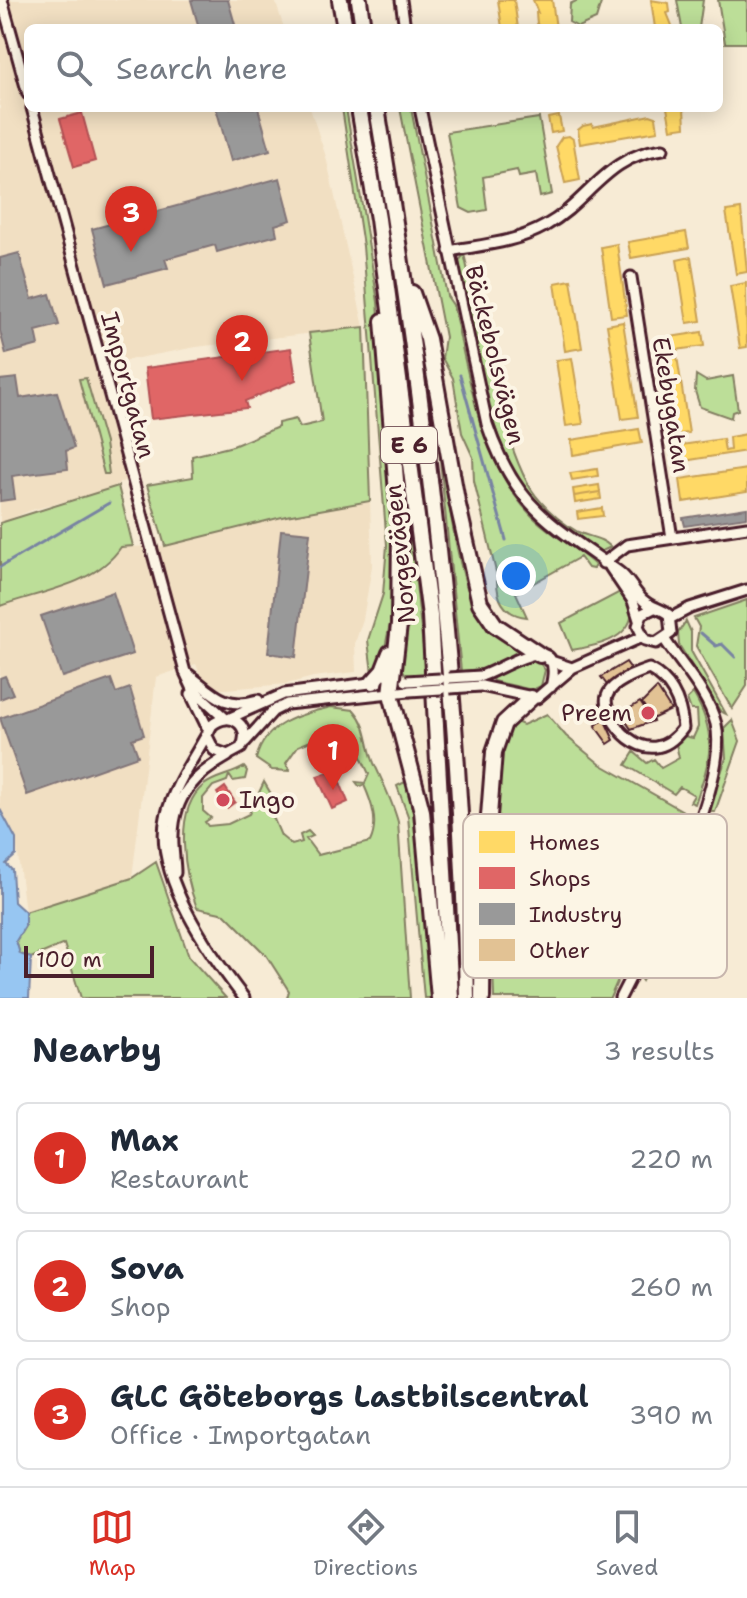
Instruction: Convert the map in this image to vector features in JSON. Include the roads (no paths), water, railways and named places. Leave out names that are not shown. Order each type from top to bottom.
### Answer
[{"type":"highway","points":[[340,0],[344,24]]},
{"type":"highway","points":[[359,0],[362,24]]},
{"type":"highway","name":"Norgevägen","points":[[360,112],[378,219],[430,616],[451,998]]},
{"type":"highway","name":"Norgevägen","points":[[378,112],[404,277],[447,623],[463,852]]},
{"type":"highway","points":[[378,219],[378,273],[398,493],[399,687],[422,811],[439,998]]},
{"type":"highway","points":[[404,277],[421,310],[428,339],[462,529],[480,603],[495,625],[544,657]]},
{"type":"highway","points":[[373,682],[389,658],[400,610]]},
{"type":"highway","points":[[488,814],[494,752],[504,723],[531,698]]},
{"type":"highway","name":"Norgevägen","points":[[466,978],[467,998]]},
{"type":"highway","points":[[482,978],[482,998]]},
{"type":"street","points":[[2,0],[24,80]]},
{"type":"street","points":[[401,0],[404,24]]},
{"type":"street","name":"Importgatan","points":[[33,112],[185,672],[193,689],[228,718]]},
{"type":"street","name":"Bäckebolsvägen","points":[[421,112],[487,424],[504,468],[520,493],[543,519],[620,572],[654,608]]},
{"type":"street","points":[[449,251],[520,239],[548,225],[630,156],[663,149]]},
{"type":"street","name":"Ekebygatan","points":[[631,277],[672,538]]},
{"type":"street","points":[[607,565],[627,545],[747,527]]},
{"type":"street","name":"Bäckebolsvägen","points":[[607,565],[633,601],[639,620]]},
{"type":"street","points":[[671,618],[690,608],[747,590]]},
{"type":"street","points":[[654,608],[664,611],[671,618],[672,630],[665,640],[653,643],[642,637],[639,620],[654,608]]},
{"type":"street","points":[[175,877],[172,837],[181,800],[195,777],[230,755],[273,711],[287,704],[399,687],[481,681],[531,698],[543,695],[572,668],[642,637]]},
{"type":"street","points":[[665,640],[692,680],[715,723],[718,747],[715,766],[700,814]]},
{"type":"street","points":[[481,681],[522,655],[544,657],[572,668]]},
{"type":"street","points":[[544,657],[552,672],[551,687]]},
{"type":"street","points":[[649,669],[661,675],[674,691],[683,728],[666,743],[651,750],[641,748],[631,740],[610,712],[606,699],[607,693],[625,680],[649,669]]},
{"type":"street","points":[[185,672],[221,702],[239,704],[373,682],[399,687]]},
{"type":"street","name":"Importgatan","points":[[185,672],[185,684],[208,735]]},
{"type":"street","points":[[674,691],[692,680]]},
{"type":"street","points":[[244,998],[192,924],[169,867],[164,839],[166,819],[176,790],[216,721],[275,697]]},
{"type":"street","points":[[228,718],[243,727],[245,742]]},
{"type":"street","points":[[208,735],[216,751],[230,755]]},
{"type":"street","points":[[620,998],[630,978]]},
{"type":"water","points":[[0,809],[16,839],[16,855],[6,864],[12,870],[14,902],[25,912],[25,926],[16,941],[20,954],[31,958],[29,998],[0,998]]},
{"type":"waterway","points":[[460,375],[506,540]]},
{"type":"waterway","points":[[0,567],[109,503]]},
{"type":"waterway","points":[[701,633],[716,646],[722,644],[735,657]]},
{"type":"place","name":"GLC Göteborgs Lastbilscentral","points":[[131,252]]},
{"type":"place","name":"Sova","points":[[242,381]]},
{"type":"place","name":"Preem","points":[[648,713]]},
{"type":"place","name":"Max","points":[[333,790]]},
{"type":"place","name":"Ingo","points":[[223,800]]}]
